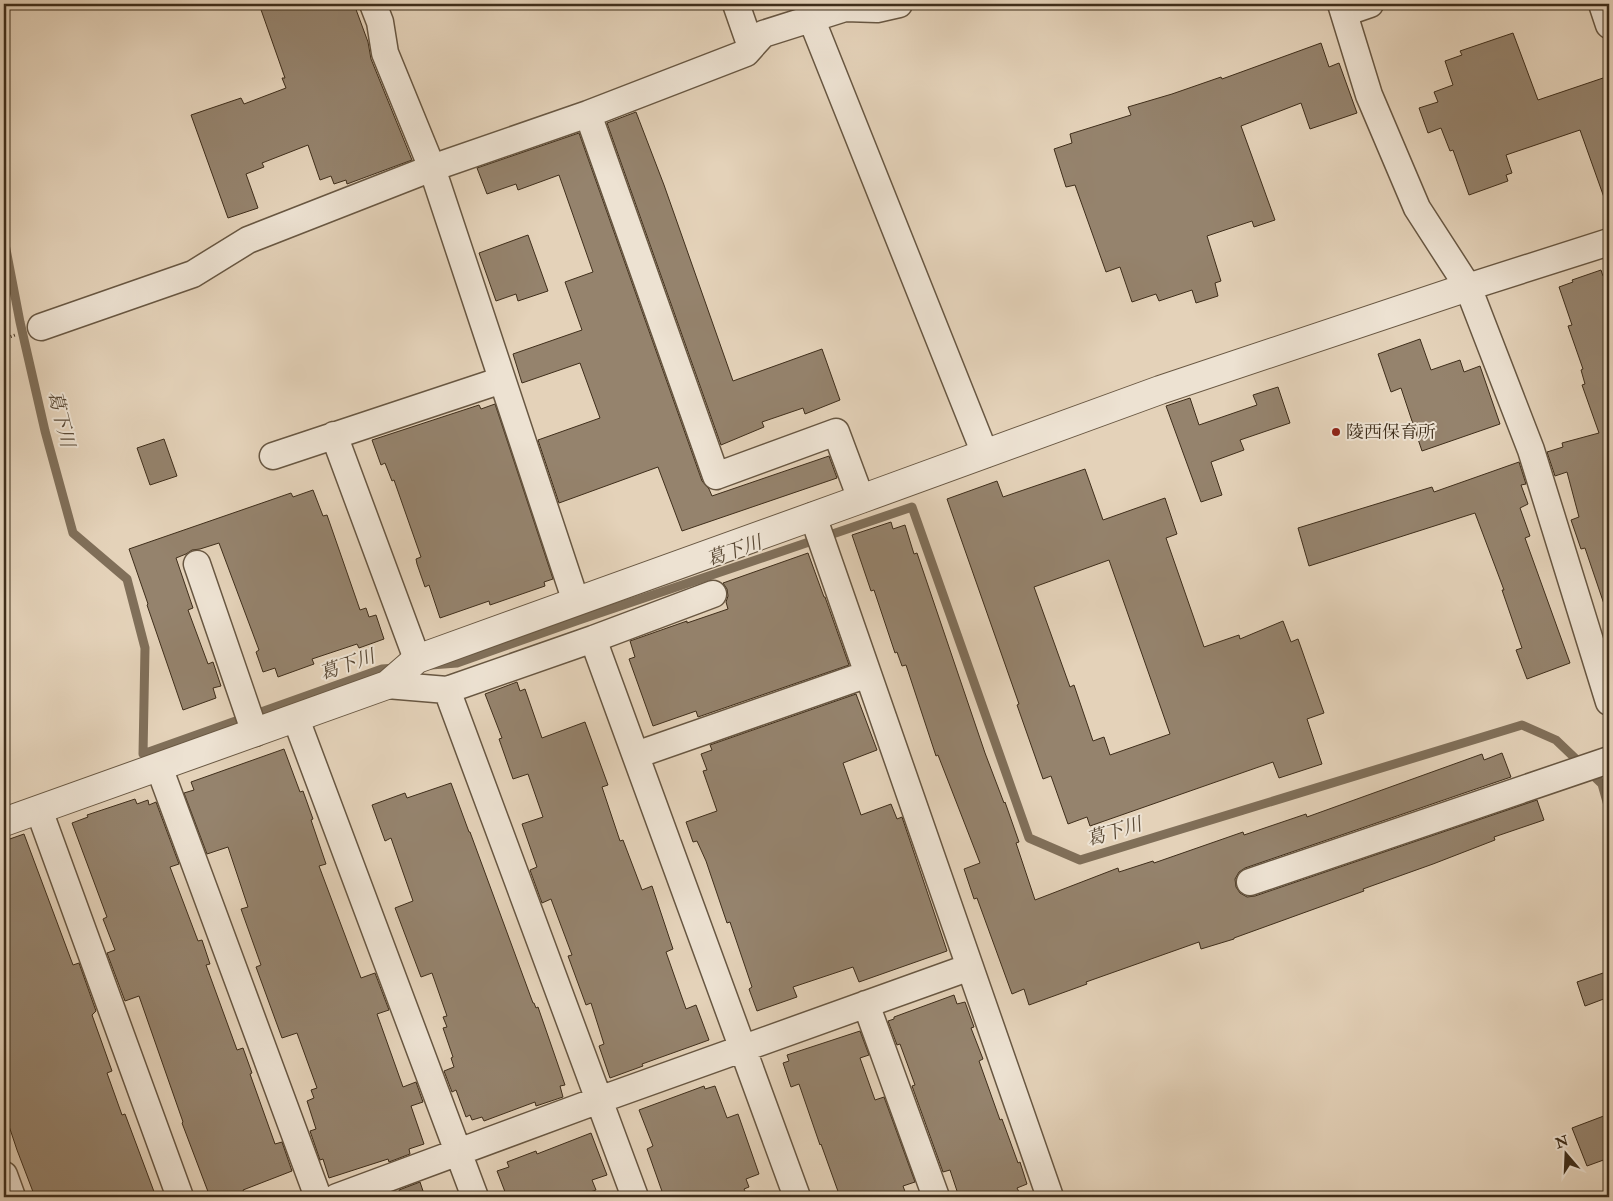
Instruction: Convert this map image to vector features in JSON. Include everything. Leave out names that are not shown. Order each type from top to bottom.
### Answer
[{"type":"street","points":[[373,4],[380,22],[385,54],[432,168],[576,602]]},
{"type":"street","points":[[736,4],[751,47]]},
{"type":"street","points":[[41,327],[193,274],[248,240],[432,168],[588,114],[746,53],[763,34],[845,8],[877,9],[899,4]]},
{"type":"street","points":[[1370,4],[1343,9],[1369,95],[1417,208],[1468,287],[1531,450],[1609,702]]},
{"type":"street","points":[[811,18],[985,454]]},
{"type":"street","points":[[588,114],[716,476],[836,432],[861,499]]},
{"type":"street","points":[[4,822],[387,685],[417,659],[1160,390],[1609,242]]},
{"type":"street","points":[[273,456],[502,380]]},
{"type":"street","points":[[334,436],[417,659]]},
{"type":"street","points":[[813,516],[1050,1197]]},
{"type":"street","points":[[197,564],[255,733]]},
{"type":"street","points":[[387,685],[447,690],[593,639],[713,594]]},
{"type":"street","points":[[593,639],[797,1197]]},
{"type":"street","points":[[636,755],[868,674]]},
{"type":"street","points":[[447,690],[635,1197]]},
{"type":"street","points":[[296,719],[475,1197]]},
{"type":"street","points":[[1250,882],[1609,760]]},
{"type":"street","points":[[159,767],[318,1197]]},
{"type":"street","points":[[39,810],[180,1197]]},
{"type":"street","points":[[337,1197],[458,1151],[970,967]]},
{"type":"street","points":[[866,1004],[936,1197]]},
{"type":"street","points":[[4,1175],[12,1197]]},
{"type":"building","points":[[259,4],[354,4],[368,42],[371,59],[412,160],[347,184],[346,180],[334,184],[331,176],[320,180],[308,145],[262,163],[264,167],[246,174],[258,208],[228,218],[191,115],[241,98],[244,104],[286,88],[282,78],[285,78]]},
{"type":"building","points":[[1513,33],[1538,100],[1609,76],[1609,203],[1606,203],[1580,130],[1506,155],[1512,173],[1506,175],[1508,181],[1469,195],[1453,150],[1450,151],[1441,128],[1428,133],[1419,108],[1438,102],[1434,92],[1453,85],[1445,61],[1462,55],[1460,51]]},
{"type":"building","points":[[1321,43],[1329,67],[1339,63],[1357,113],[1310,129],[1301,103],[1241,126],[1275,220],[1254,227],[1252,221],[1207,236],[1221,281],[1215,283],[1218,296],[1196,303],[1192,290],[1159,301],[1156,294],[1132,302],[1120,267],[1106,272],[1075,185],[1066,187],[1054,149],[1072,143],[1070,134],[1131,115],[1128,107],[1221,77],[1222,79]]},
{"type":"building","points":[[636,112],[664,185],[733,381],[822,349],[840,400],[805,414],[803,408],[762,422],[764,427],[721,445],[607,123]]},
{"type":"building","points":[[579,133],[702,481],[712,496],[829,456],[837,478],[682,531],[658,467],[559,503],[538,440],[600,418],[580,363],[522,383],[513,354],[582,330],[565,282],[593,272],[559,175],[518,190],[516,184],[487,194],[477,168]]},
{"type":"building","points":[[528,235],[548,291],[518,301],[516,294],[496,301],[479,253]]},
{"type":"building","points":[[1601,270],[1603,276],[1609,273],[1609,606],[1605,607],[1585,548],[1581,549],[1571,520],[1579,517],[1567,472],[1555,476],[1547,452],[1563,447],[1562,443],[1599,433],[1582,385],[1585,384],[1581,370],[1583,369],[1568,326],[1572,325],[1559,287],[1573,282],[1572,280]]},
{"type":"building","points":[[1420,339],[1431,370],[1460,360],[1464,372],[1480,366],[1500,424],[1422,451],[1401,388],[1391,392],[1378,354]]},
{"type":"building","points":[[1278,387],[1290,423],[1240,440],[1244,450],[1211,462],[1222,495],[1201,502],[1166,406],[1190,398],[1199,425],[1257,405],[1253,395]]},
{"type":"building","points":[[495,404],[553,579],[544,582],[545,586],[490,605],[489,601],[440,618],[429,585],[425,587],[417,564],[416,559],[421,557],[394,480],[392,481],[385,463],[381,465],[372,440],[479,405],[481,409]]},
{"type":"building","points":[[164,439],[177,476],[150,485],[137,448]]},
{"type":"building","points":[[1519,462],[1526,484],[1521,485],[1528,504],[1520,508],[1530,536],[1525,538],[1570,663],[1527,679],[1516,650],[1522,648],[1502,590],[1504,590],[1475,513],[1309,566],[1298,528],[1432,487],[1434,492]]},
{"type":"building","points":[[1085,469],[1103,520],[1165,498],[1177,534],[1166,538],[1204,647],[1239,635],[1240,639],[1283,621],[1291,642],[1298,639],[1324,713],[1307,719],[1322,764],[1279,778],[1273,762],[1090,826],[1087,817],[1068,824],[1051,776],[1043,779],[1017,705],[1019,704],[947,499],[997,481],[1003,497]],"holes":[[[1109,560],[1170,734],[1110,755],[1104,737],[1093,741],[1074,685],[1070,687],[1034,587]]]},
{"type":"building","points":[[313,490],[323,516],[327,515],[360,610],[366,608],[369,617],[376,615],[384,639],[359,648],[357,644],[312,659],[314,664],[278,677],[275,668],[263,672],[256,652],[259,650],[219,543],[192,550],[176,558],[193,608],[188,610],[208,664],[213,662],[221,686],[213,688],[216,698],[183,710],[129,549],[291,493],[293,497]]},
{"type":"building","points":[[891,522],[893,529],[905,525],[914,554],[917,553],[985,753],[1019,842],[1016,843],[1035,900],[1118,868],[1119,872],[1153,861],[1154,863],[1243,832],[1244,835],[1306,814],[1307,817],[1482,754],[1484,760],[1502,753],[1511,777],[1245,868],[1239,872],[1235,879],[1236,887],[1240,893],[1247,897],[1255,896],[1537,800],[1544,820],[1494,837],[1495,840],[1234,939],[1201,949],[1199,942],[1086,982],[1087,984],[1029,1005],[1024,989],[1012,994],[977,898],[974,899],[964,869],[980,863],[938,755],[936,756],[906,665],[902,666],[897,652],[895,653],[874,590],[871,591],[852,535]]},
{"type":"building","points":[[808,553],[849,665],[698,717],[696,711],[653,726],[629,659],[635,657],[630,641],[728,609],[726,602],[728,596],[727,589],[723,583]]},
{"type":"building","points":[[517,682],[520,691],[525,689],[542,738],[585,722],[608,785],[602,787],[620,841],[623,840],[642,890],[652,886],[673,949],[666,952],[686,1009],[696,1005],[709,1040],[642,1064],[643,1066],[610,1078],[599,1046],[604,1044],[591,1003],[586,1005],[568,956],[572,955],[551,899],[542,903],[530,870],[537,867],[522,824],[543,817],[528,774],[513,779],[499,739],[502,738],[485,694]]},
{"type":"building","points":[[856,694],[877,750],[843,763],[861,815],[891,804],[897,819],[902,817],[947,951],[859,982],[853,967],[793,987],[797,997],[757,1011],[749,989],[752,987],[730,922],[727,923],[706,861],[697,841],[693,842],[686,822],[717,811],[703,771],[707,770],[701,754],[712,750],[710,745]]},
{"type":"building","points":[[284,749],[300,792],[303,791],[313,819],[311,820],[326,864],[319,866],[361,978],[375,973],[389,1010],[377,1014],[403,1087],[416,1082],[423,1102],[411,1106],[424,1144],[409,1149],[410,1154],[389,1162],[388,1159],[329,1178],[323,1159],[320,1160],[310,1131],[316,1129],[307,1101],[314,1098],[311,1090],[317,1088],[297,1033],[282,1038],[256,967],[261,965],[241,909],[248,907],[228,847],[207,854],[184,793],[194,790],[191,782]]},
{"type":"building","points":[[451,783],[533,1003],[536,1008],[538,1007],[565,1085],[560,1086],[563,1097],[536,1106],[535,1102],[484,1121],[482,1117],[472,1120],[470,1115],[466,1117],[456,1090],[452,1092],[444,1071],[454,1067],[451,1058],[453,1057],[443,1028],[447,1027],[443,1017],[447,1016],[432,973],[421,977],[395,908],[413,901],[391,838],[385,841],[372,805],[405,793],[407,798]]},
{"type":"building","points":[[135,799],[137,804],[148,800],[149,805],[156,802],[179,864],[170,867],[198,941],[202,940],[210,964],[206,965],[237,1050],[243,1048],[252,1073],[250,1074],[275,1144],[282,1142],[292,1171],[243,1190],[246,1197],[210,1197],[182,1123],[139,996],[125,1001],[107,953],[115,950],[103,919],[107,917],[72,823],[88,817],[87,815]]},
{"type":"building","points":[[24,834],[73,965],[79,963],[96,1011],[92,1015],[112,1071],[107,1073],[122,1115],[125,1114],[156,1197],[35,1197],[17,1150],[4,1111],[4,841]]},
{"type":"building","points":[[1609,971],[1609,997],[1585,1006],[1577,982]]},
{"type":"building","points":[[954,995],[957,1004],[965,1002],[974,1027],[971,1028],[983,1059],[979,1061],[1000,1120],[1002,1119],[1027,1184],[1017,1188],[1019,1192],[1005,1197],[959,1197],[950,1170],[943,1172],[912,1086],[915,1085],[900,1044],[897,1045],[888,1021],[894,1019],[894,1017]]},
{"type":"building","points":[[860,1031],[869,1055],[860,1058],[875,1100],[884,1097],[915,1182],[903,1186],[907,1197],[840,1197],[799,1084],[791,1087],[783,1063],[789,1061],[787,1055]]},
{"type":"building","points":[[704,1086],[705,1089],[715,1086],[727,1118],[738,1114],[759,1174],[746,1179],[749,1187],[744,1189],[748,1197],[664,1197],[647,1149],[653,1146],[639,1110]]},
{"type":"building","points":[[1609,1114],[1609,1158],[1587,1166],[1572,1128]]},
{"type":"building","points":[[591,1133],[607,1175],[592,1180],[596,1190],[576,1197],[507,1197],[497,1171],[509,1167],[507,1162],[536,1151],[537,1154]]},
{"type":"building","points":[[420,1182],[425,1197],[401,1197],[399,1190]]},
{"type":"waterway","name":"葛下川","points":[[4,239],[20,322],[45,431],[73,533],[127,579],[145,648],[143,754],[382,669],[396,668]]},
{"type":"waterway","name":"葛下川","points":[[431,665],[457,663],[912,507],[1029,838],[1080,860],[1522,725],[1556,740],[1602,784],[1609,809]]},
{"type":"place","name":"陵西保育所","points":[[1336,432]]}]
